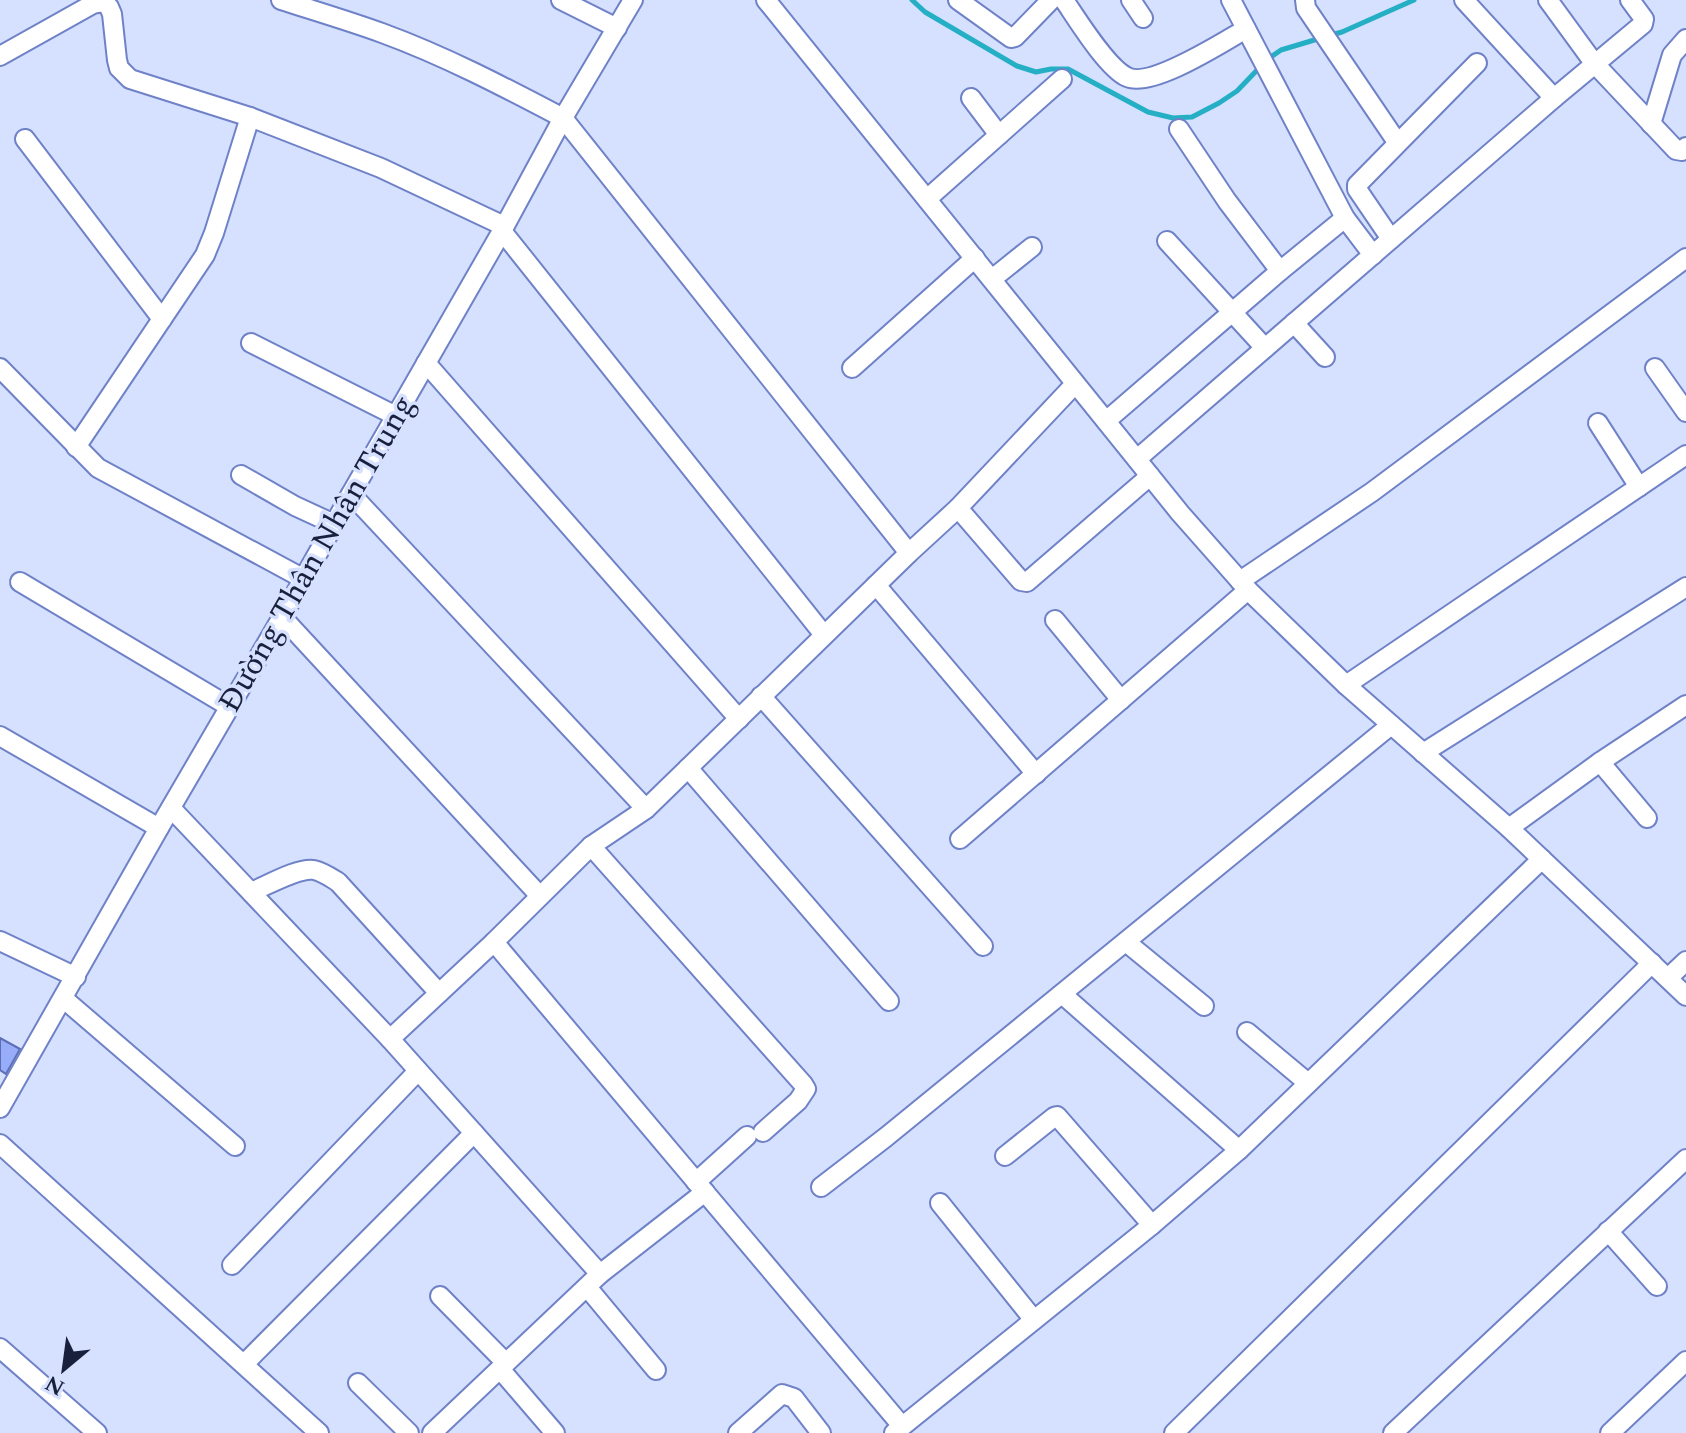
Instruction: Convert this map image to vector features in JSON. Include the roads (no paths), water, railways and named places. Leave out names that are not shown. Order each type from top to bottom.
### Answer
[{"type":"street","points":[[281,0],[430,53],[485,77],[563,118],[909,553]]},
{"type":"street","points":[[561,0],[617,28]]},
{"type":"street","name":"Đường Thân Nhân Trung","points":[[0,1108],[633,0]]},
{"type":"street","points":[[766,0],[1180,513],[1244,586],[1346,685],[1509,828],[1686,996]]},
{"type":"street","points":[[958,0],[1011,38],[1051,0]]},
{"type":"street","points":[[1064,0],[1113,67],[1128,78],[1163,73],[1180,66],[1246,29]]},
{"type":"street","points":[[1131,0],[1143,18]]},
{"type":"street","points":[[1231,0],[1345,218],[1373,255]]},
{"type":"street","points":[[1305,0],[1306,8],[1397,142]]},
{"type":"street","points":[[1464,0],[1554,98]]},
{"type":"street","points":[[1548,0],[1594,63],[1651,124],[1676,150],[1682,151],[1686,147]]},
{"type":"street","points":[[1137,459],[1643,24],[1644,19],[1630,0]]},
{"type":"street","points":[[0,56],[93,4],[104,2],[112,14],[119,68],[130,79],[250,117],[381,168],[503,228],[824,635]]},
{"type":"street","points":[[1651,124],[1672,55],[1686,39]]},
{"type":"street","points":[[1391,239],[1357,185],[1477,63]]},
{"type":"street","points":[[927,199],[1062,79]]},
{"type":"street","points":[[971,98],[999,135]]},
{"type":"street","points":[[76,447],[205,255],[250,117]]},
{"type":"street","points":[[1179,129],[1227,201],[1280,271]]},
{"type":"street","points":[[25,139],[162,319]]},
{"type":"street","points":[[1106,421],[1345,218]]},
{"type":"street","points":[[1167,241],[1265,348]]},
{"type":"street","points":[[992,279],[1032,247]]},
{"type":"street","points":[[852,368],[975,258]]},
{"type":"street","points":[[960,839],[1121,700],[1244,586],[1686,258]]},
{"type":"street","points":[[1294,323],[1325,357]]},
{"type":"street","points":[[251,343],[396,416]]},
{"type":"street","points":[[426,363],[739,719]]},
{"type":"street","points":[[0,368],[98,468],[304,579]]},
{"type":"street","points":[[1655,368],[1686,412]]},
{"type":"street","points":[[390,1039],[591,846],[646,809],[958,508],[1075,384]]},
{"type":"street","points":[[1598,423],[1639,487]]},
{"type":"street","points":[[1346,685],[1686,455]]},
{"type":"street","points":[[241,475],[334,524]]},
{"type":"street","points":[[958,508],[1021,581],[1027,582],[1150,476]]},
{"type":"street","points":[[351,494],[646,809]]},
{"type":"street","points":[[20,582],[230,707]]},
{"type":"street","points":[[876,585],[1036,774]]},
{"type":"street","points":[[1423,753],[1686,587]]},
{"type":"street","points":[[282,617],[540,896]]},
{"type":"street","points":[[1055,620],[1121,700]]},
{"type":"street","points":[[761,696],[983,946]]},
{"type":"street","points":[[1509,828],[1686,705]]},
{"type":"street","points":[[821,1187],[1391,725]]},
{"type":"street","points":[[2,742],[159,828]]},
{"type":"street","points":[[1600,762],[1647,818]]},
{"type":"street","points":[[688,768],[889,1001]]},
{"type":"street","points":[[171,808],[390,1039],[474,1133],[594,1281],[656,1370]]},
{"type":"street","points":[[432,1433],[755,1134],[802,1097],[806,1089],[591,846]]},
{"type":"street","points":[[494,942],[700,1187],[898,1430],[1152,1225],[1239,1150],[1542,859]]},
{"type":"street","points":[[251,892],[305,870],[325,874],[338,882],[439,993]]},
{"type":"street","points":[[0,941],[76,977]]},
{"type":"street","points":[[1126,942],[1204,1006]]},
{"type":"street","points":[[1668,978],[1686,961]]},
{"type":"street","points":[[1174,1433],[1652,963]]},
{"type":"street","points":[[1062,994],[1239,1150]]},
{"type":"street","points":[[64,999],[235,1146]]},
{"type":"street","points":[[1247,1032],[1308,1083]]},
{"type":"street","points":[[232,1265],[418,1071]]},
{"type":"street","points":[[1005,1156],[1057,1116],[1152,1225]]},
{"type":"street","points":[[244,1364],[474,1133]]},
{"type":"street","points":[[0,1144],[319,1433]]},
{"type":"street","points":[[1393,1433],[1686,1159]]},
{"type":"street","points":[[940,1203],[1034,1320]]},
{"type":"street","points":[[1608,1231],[1657,1286]]},
{"type":"street","points":[[440,1296],[503,1366],[555,1433]]},
{"type":"street","points":[[0,1348],[97,1433]]},
{"type":"street","points":[[1610,1433],[1686,1361]]},
{"type":"street","points":[[358,1383],[409,1433]]},
{"type":"street","points":[[738,1433],[782,1394],[794,1398],[821,1433]]},
{"type":"waterway","points":[[912,0],[925,12],[1017,66],[1036,72],[1068,69],[1148,112],[1173,118],[1192,117],[1219,103],[1237,91],[1261,66]]},
{"type":"waterway","points":[[1331,35],[1414,0]]},
{"type":"waterway","points":[[1268,59],[1281,50],[1321,38]]}]
